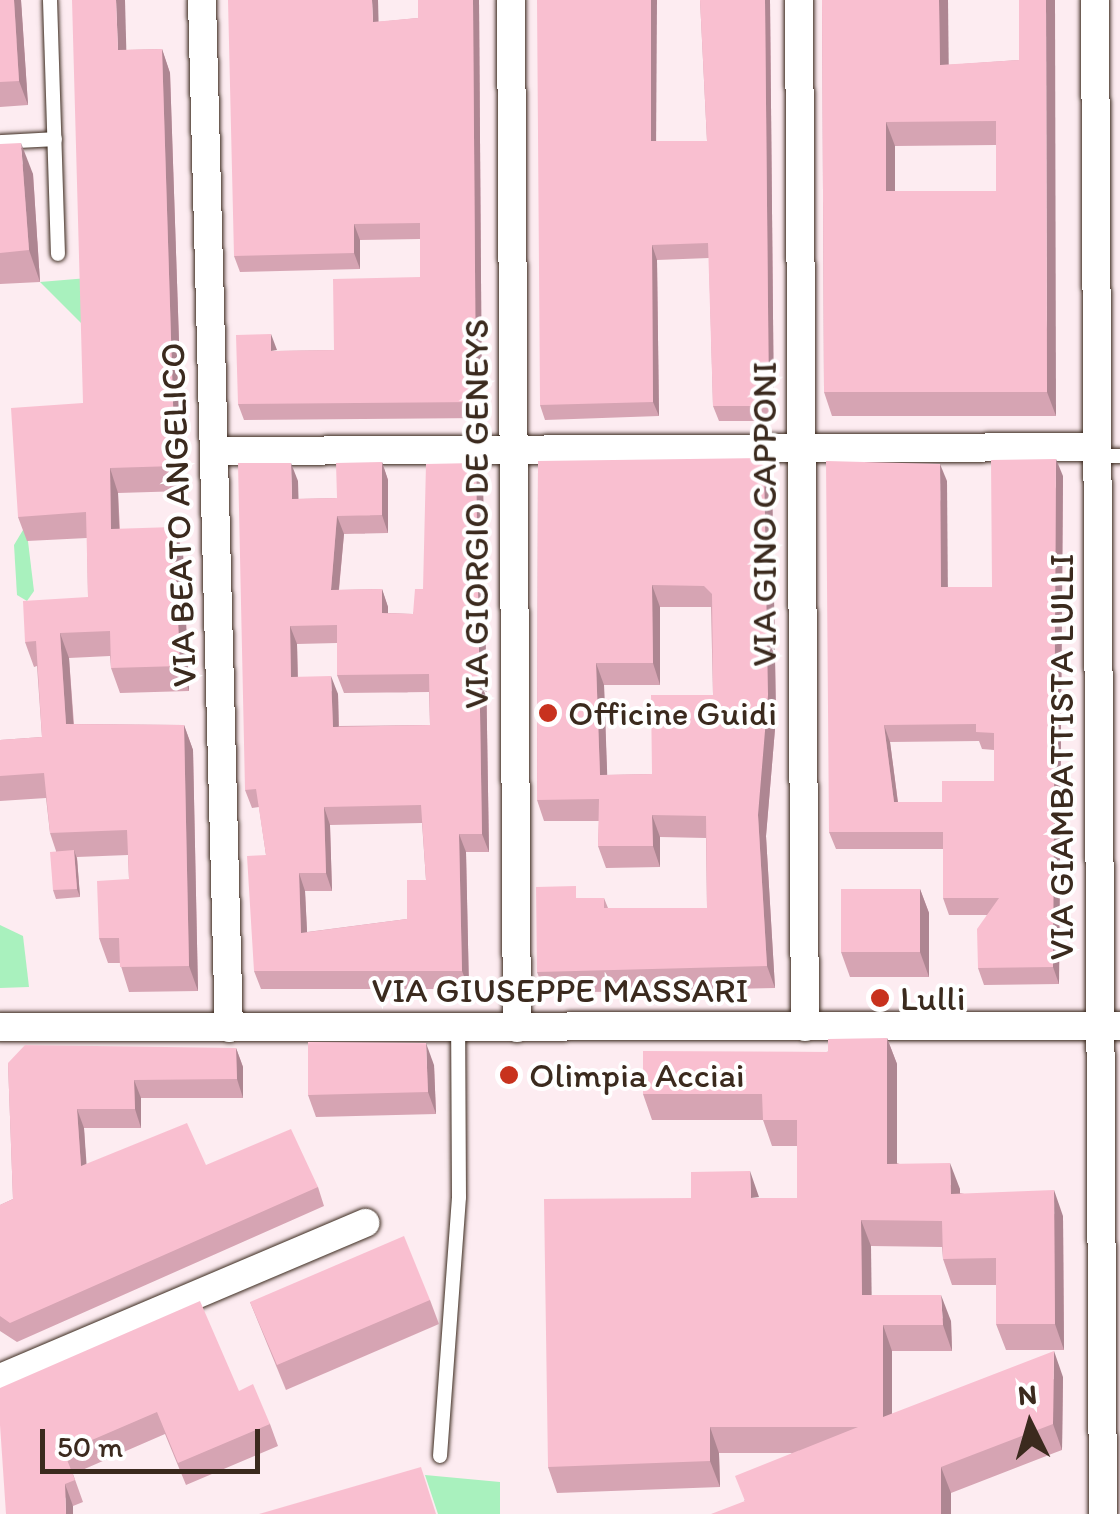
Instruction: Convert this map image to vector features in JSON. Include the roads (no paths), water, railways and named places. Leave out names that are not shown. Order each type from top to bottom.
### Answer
[{"type":"street","name":"VIA BEATO ANGELICO","points":[[202,0],[228,1028]]},
{"type":"street","name":"VIA GIORGIO DE GENEYS","points":[[510,0],[518,1028]]},
{"type":"street","name":"VIA GINO CAPPONI","points":[[799,0],[806,1027]]},
{"type":"street","name":"VIA GIAMBATTISTA LULLI","points":[[1095,0],[1110,1026],[1102,1514]]},
{"type":"street","points":[[215,451],[801,448],[1104,453]]},
{"type":"street","name":"VIA GIUSEPPE MASSARI","points":[[0,1027],[1110,1026]]},
{"type":"street","points":[[0,1378],[365,1223]]},
{"type":"lane","points":[[50,0],[58,254]]},
{"type":"lane","points":[[0,142],[55,139]]},
{"type":"lane","points":[[440,1456],[459,1197],[458,1028]]},
{"type":"place","name":"Officine Guidi","points":[[548,713]]},
{"type":"place","name":"Lulli","points":[[880,998]]},
{"type":"place","name":"Olimpia Acciai","points":[[509,1075]]}]
